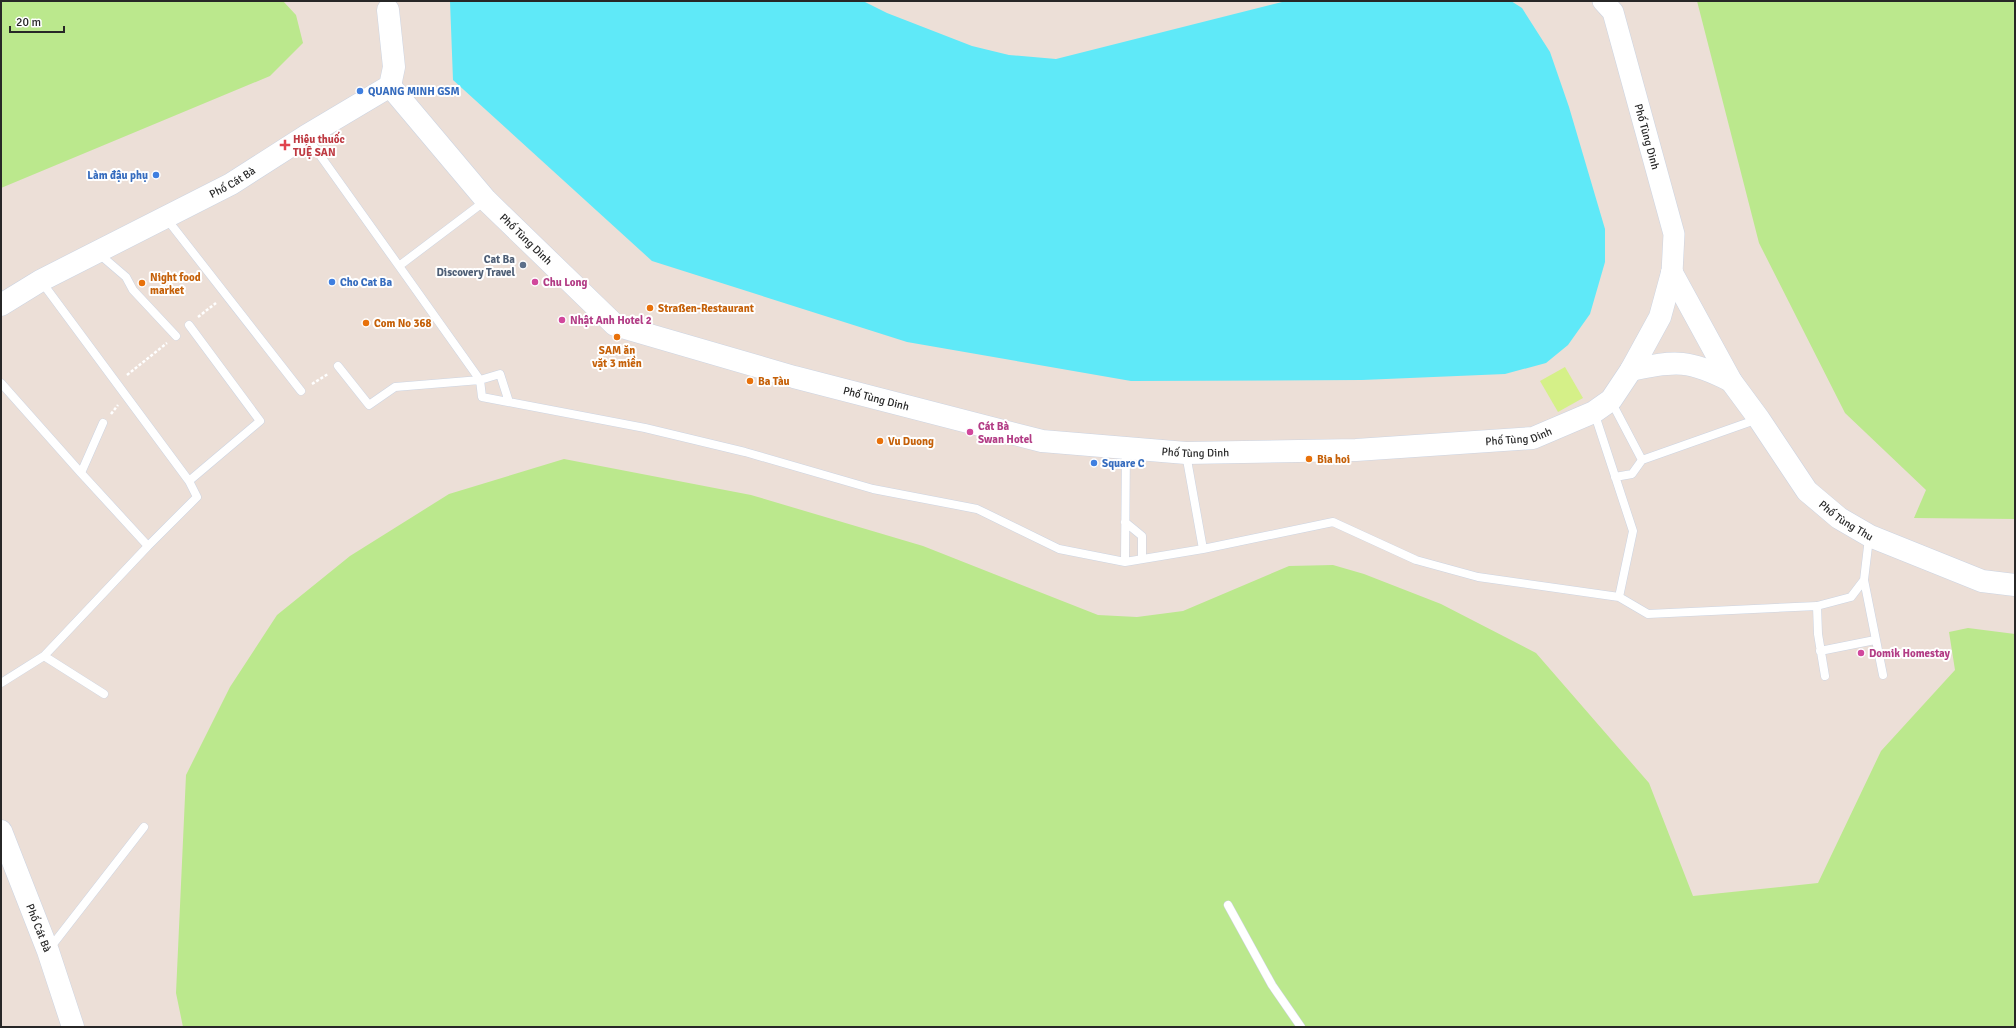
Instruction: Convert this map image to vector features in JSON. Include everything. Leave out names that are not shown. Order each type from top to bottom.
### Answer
[{"type":"main road","points":[[387,4],[394,67],[390,86]]},
{"type":"main road","name":"Phố Tùng Dinh","points":[[390,86],[486,200],[614,325],[794,377],[1042,441],[1186,453],[1356,450],[1533,438],[1602,406],[1631,370],[1660,317],[1672,273]]},
{"type":"main road","name":"Phố Cát Bà","points":[[1,305],[40,280],[231,184],[306,136],[390,86]]},
{"type":"main road","name":"Phố Tùng Thu","points":[[1672,273],[1731,381],[1759,419],[1807,491],[1839,518],[1870,536],[1982,581],[2015,586]]},
{"type":"main road","points":[[1631,370],[1663,362],[1687,364],[1708,369],[1731,381]]},
{"type":"main road","name":"Phố Cát Bà","points":[[1,831],[48,951],[72,1027]]},
{"type":"street","name":"Phố Tùng Dinh","points":[[1603,1],[1613,12],[1674,234],[1672,273]]},
{"type":"lane","points":[[306,136],[480,380],[482,397],[645,428],[745,452],[873,489],[976,509],[1059,549],[1125,562],[1204,550],[1334,522],[1416,560],[1478,577],[1619,598],[1648,614],[1817,606],[1851,597],[1864,580]]},
{"type":"lane","points":[[399,266],[486,200]]},
{"type":"lane","points":[[165,218],[301,391]]},
{"type":"lane","points":[[97,252],[126,278],[133,290],[176,336]]},
{"type":"lane","points":[[1,683],[44,656],[148,546],[197,497],[189,481],[40,280]]},
{"type":"lane","points":[[189,325],[260,421],[189,481]]},
{"type":"lane","points":[[338,366],[369,405],[395,387],[480,380],[500,374],[509,402]]},
{"type":"lane","points":[[1,383],[148,546]]},
{"type":"lane","points":[[1602,406],[1642,460]]},
{"type":"lane","points":[[1602,406],[1616,478],[1634,531],[1619,598]]},
{"type":"lane","points":[[1616,478],[1632,474],[1642,460],[1759,419]]},
{"type":"lane","points":[[81,473],[103,423]]},
{"type":"lane","points":[[1125,562],[1126,448]]},
{"type":"lane","points":[[1186,453],[1204,550]]},
{"type":"lane","points":[[1125,522],[1142,536],[1142,559]]},
{"type":"lane","points":[[1870,536],[1864,580],[1883,675]]},
{"type":"lane","points":[[1817,606],[1820,650],[1824,676]]},
{"type":"lane","points":[[1820,650],[1875,640]]},
{"type":"lane","points":[[44,656],[104,694]]},
{"type":"lane","points":[[48,951],[144,827]]},
{"type":"lane","points":[[1228,905],[1272,985],[1301,1027]]},
{"type":"path","points":[[301,391],[338,366]]},
{"type":"path","points":[[103,423],[126,396]]},
{"type":"green space","points":[[1,1],[283,1],[296,15],[303,43],[270,76],[1,188]]},
{"type":"green space","points":[[1697,1],[2015,1],[2015,519],[1914,518],[1926,490],[1845,413],[1759,243]]},
{"type":"green space","points":[[1565,367],[1583,398],[1558,412],[1540,381]]},
{"type":"green space","points":[[564,459],[751,495],[923,546],[1098,615],[1137,617],[1183,611],[1289,566],[1333,565],[1364,574],[1441,604],[1536,653],[1649,783],[1693,896],[1818,883],[1881,751],[1955,670],[1949,632],[1968,628],[2015,634],[2015,1027],[183,1027],[176,993],[186,775],[230,687],[277,615],[350,556],[449,494]]},
{"type":"water","points":[[450,1],[863,1],[887,13],[972,46],[1009,55],[1056,59],[1286,1],[1511,1],[1522,8],[1550,52],[1569,107],[1605,229],[1605,262],[1590,314],[1568,345],[1546,363],[1505,374],[1362,380],[1131,381],[907,342],[652,261],[453,80]]},
{"type":"place","name":"QUANG MINH GSM","points":[[360,91]]},
{"type":"place","name":"Hiệu thuốc TUỆ SAN","points":[[285,145]]},
{"type":"place","name":"Làm đậu phụ","points":[[156,175]]},
{"type":"place","name":"Cat Ba Discovery Travel","points":[[523,265]]},
{"type":"place","name":"Cho Cat Ba","points":[[332,282]]},
{"type":"place","name":"Chu Long","points":[[535,282]]},
{"type":"place","name":"Night food market","points":[[142,283]]},
{"type":"place","name":"Straßen-Restaurant","points":[[650,308]]},
{"type":"place","name":"Nhật Anh Hotel 2","points":[[562,320]]},
{"type":"place","name":"Com No 368","points":[[366,323]]},
{"type":"place","name":"SAM ăn vặt 3 miền","points":[[617,337]]},
{"type":"place","name":"Ba Tàu","points":[[750,381]]},
{"type":"place","name":"Cát Bà Swan Hotel","points":[[970,432]]},
{"type":"place","name":"Vu Duong","points":[[880,441]]},
{"type":"place","name":"Bia hoi","points":[[1309,459]]},
{"type":"place","name":"Square C","points":[[1094,463]]},
{"type":"place","name":"Domik Homestay","points":[[1861,653]]}]
